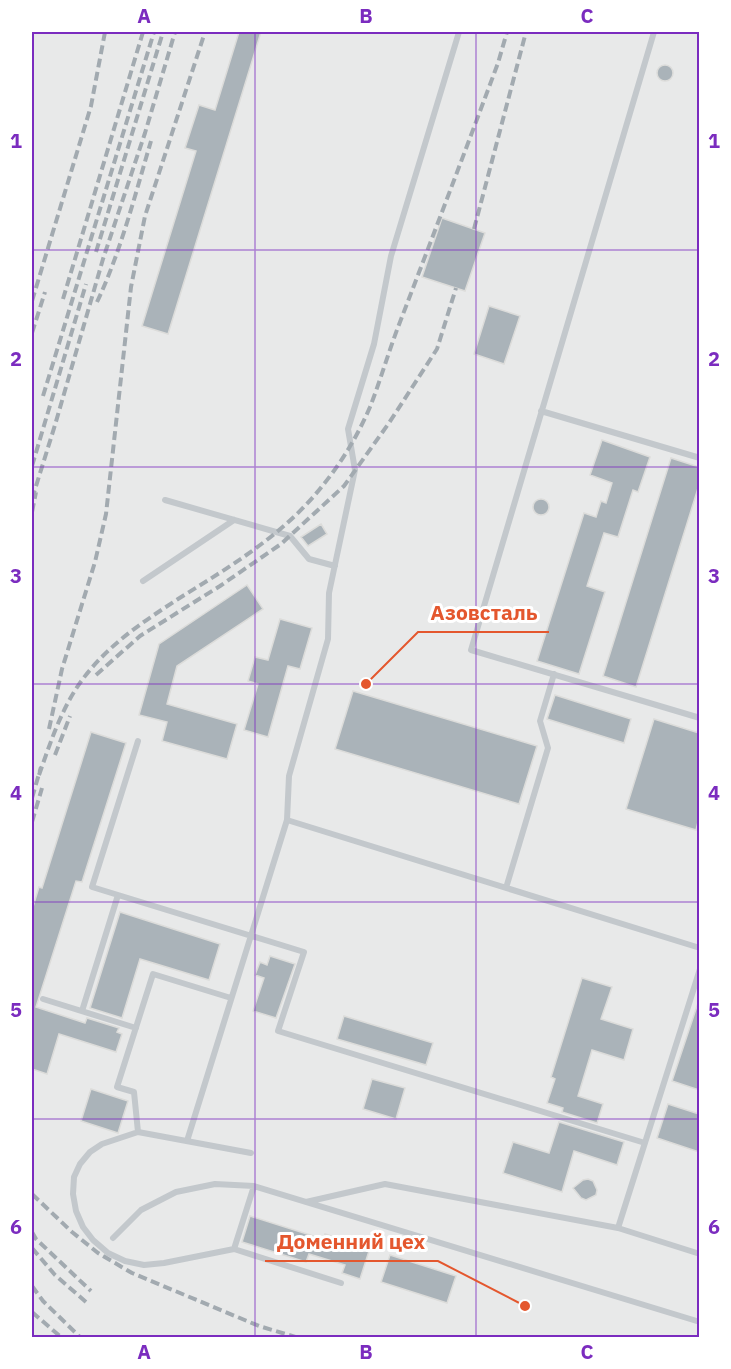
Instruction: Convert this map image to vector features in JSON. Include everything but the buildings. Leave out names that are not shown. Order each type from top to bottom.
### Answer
[{"type":"lane","points":[[187,1141],[286,820],[290,776],[328,639],[329,593],[355,471],[348,429],[374,344],[391,256],[459,32]]},
{"type":"lane","points":[[654,32],[471,650],[699,718]]},
{"type":"lane","points":[[541,411],[699,458]]},
{"type":"lane","points":[[165,500],[290,536],[309,559],[335,566]]},
{"type":"lane","points":[[142,581],[234,520]]},
{"type":"lane","points":[[506,888],[548,748],[540,721],[554,674]]},
{"type":"lane","points":[[138,741],[92,887],[304,952],[278,1031],[645,1143]]},
{"type":"lane","points":[[286,820],[699,948]]},
{"type":"lane","points":[[82,1011],[118,895]]},
{"type":"lane","points":[[618,1228],[699,969]]},
{"type":"lane","points":[[138,1132],[134,1092],[117,1087],[153,974],[231,998]]},
{"type":"lane","points":[[43,999],[136,1028]]},
{"type":"lane","points":[[251,1153],[138,1132],[102,1144],[90,1152],[80,1164],[74,1177],[76,1211],[83,1227],[93,1240],[108,1253],[125,1261],[144,1265],[164,1263],[234,1249],[341,1283]]},
{"type":"lane","points":[[113,1238],[141,1210],[176,1192],[215,1184],[254,1186],[699,1322]]},
{"type":"lane","points":[[306,1202],[385,1184],[618,1228],[699,1254]]},
{"type":"lane","points":[[234,1249],[254,1186]]},
{"type":"shaded area","points":[[32,32],[699,32],[699,1337],[32,1337]]},
{"type":"railway","points":[[32,301],[91,106],[105,32]]},
{"type":"railway","points":[[63,299],[143,32]]},
{"type":"railway","points":[[43,396],[154,32]]},
{"type":"railway","points":[[96,252],[163,32]]},
{"type":"railway","points":[[32,499],[103,259],[145,133],[175,32]]},
{"type":"railway","points":[[49,729],[62,669],[95,562],[106,514],[131,287],[145,216],[205,32]]},
{"type":"railway","points":[[39,775],[66,707],[81,682],[100,659],[143,623],[274,534],[308,503],[343,458],[370,407],[498,63],[507,32]]},
{"type":"railway","points":[[474,229],[526,32]]},
{"type":"railway","points":[[97,302],[120,243],[151,141]]},
{"type":"railway","points":[[32,466],[86,284]]},
{"type":"railway","points":[[96,675],[140,636],[220,586],[281,544],[344,486],[389,423],[437,349],[456,288]]},
{"type":"railway","points":[[32,333],[45,292]]},
{"type":"railway","points":[[32,512],[36,492]]},
{"type":"railway","points":[[55,755],[70,716]]},
{"type":"railway","points":[[32,798],[41,767]]},
{"type":"railway","points":[[32,822],[42,788]]},
{"type":"railway","points":[[32,1194],[98,1253],[132,1273],[259,1326],[299,1338]]},
{"type":"railway","points":[[32,1232],[36,1239],[91,1291]]},
{"type":"railway","points":[[32,1248],[55,1275],[86,1302]]},
{"type":"railway","points":[[32,1286],[43,1301],[81,1338]]},
{"type":"railway","points":[[32,1312],[62,1338]]},
{"type":"place","name":"Азовсталь","points":[[366,684]]},
{"type":"place","name":"Доменний цех","points":[[525,1306]]}]
